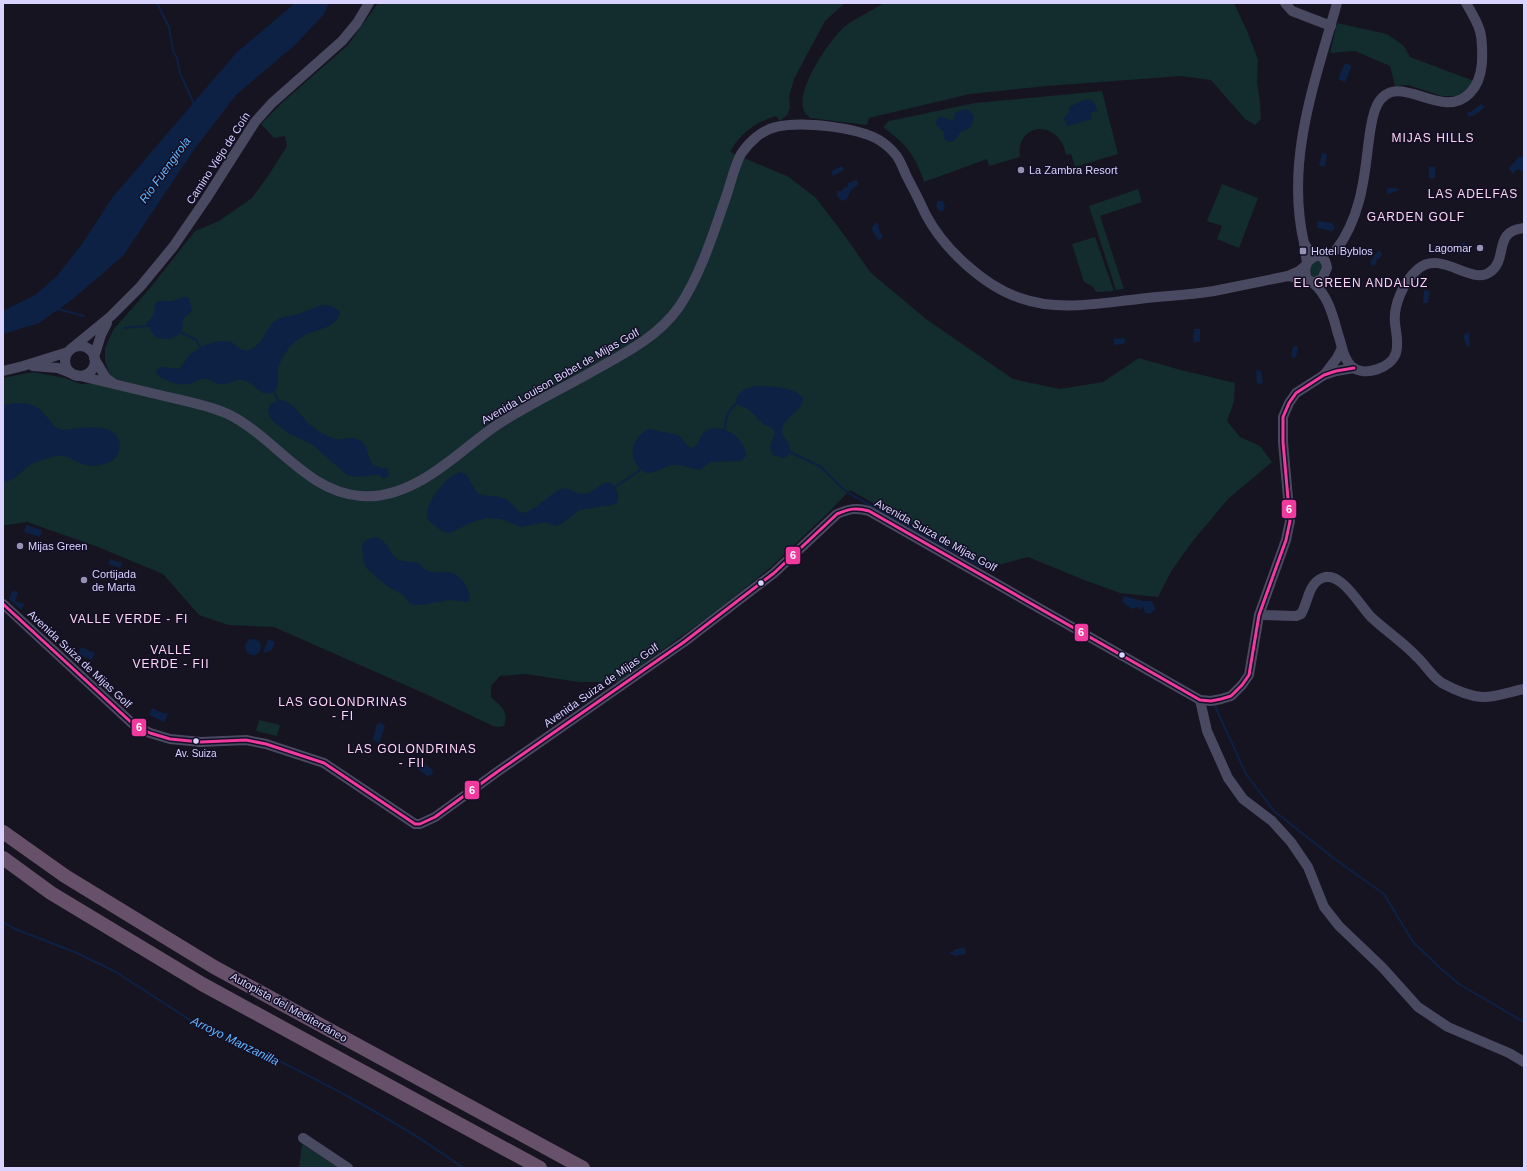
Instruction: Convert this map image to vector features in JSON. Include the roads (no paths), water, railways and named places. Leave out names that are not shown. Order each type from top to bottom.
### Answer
[{"type":"highway","name":"Autopista del Mediterráneo","points":[[3,832],[65,876],[214,966],[583,1168]]},
{"type":"highway","name":"Autopista del Mediterráneo","points":[[3,858],[51,893],[202,984],[540,1168]]},
{"type":"street","name":"Camino Viejo de Coín","points":[[3,371],[24,366],[70,350],[111,316],[140,287],[173,247],[206,199],[255,122],[272,103],[342,42],[357,24],[369,3]]},
{"type":"street","points":[[1285,3],[1292,11],[1330,26]]},
{"type":"street","points":[[1337,3],[1308,106],[1302,133],[1297,190],[1304,243],[1306,264],[1305,271],[1310,281],[1320,290],[1328,304],[1342,348],[1347,360],[1354,368]]},
{"type":"street","points":[[1310,281],[1322,279],[1336,250],[1349,230],[1356,213],[1362,187],[1372,120],[1377,106],[1382,98],[1388,93],[1405,91],[1442,103],[1465,99],[1474,90],[1479,80],[1482,43],[1481,30],[1466,3]]},
{"type":"street","name":"Avenida Louison Bobet de Mijas Golf","points":[[74,374],[197,403],[226,413],[240,420],[255,431],[304,472],[329,487],[344,493],[358,496],[372,496],[388,494],[401,490],[420,481],[441,468],[476,440],[518,412],[623,355],[657,331],[680,305],[696,276],[707,250],[741,154],[750,143],[762,133],[775,127],[782,126],[819,125],[860,132],[880,140],[897,156],[929,220],[941,238],[972,270],[999,288],[1016,297],[1031,302],[1060,306],[1094,304],[1211,291],[1288,276],[1299,271],[1306,264]]},
{"type":"street","points":[[1524,228],[1515,229],[1508,233],[1504,240],[1495,268],[1490,273],[1483,275],[1475,274],[1440,263],[1429,264],[1418,268],[1407,282],[1396,303],[1394,314],[1397,348],[1393,359],[1389,364],[1378,369],[1364,370],[1354,368],[1336,370],[1324,375],[1296,393],[1289,403],[1283,417],[1283,442],[1290,521],[1286,540],[1259,615],[1249,675],[1242,685],[1230,696],[1221,700],[1206,700],[1207,731],[1228,778],[1243,799],[1272,821],[1291,842],[1308,867],[1324,907],[1339,926],[1382,967],[1418,1007],[1448,1027],[1502,1049],[1524,1062]]},
{"type":"street","points":[[1304,243],[1310,251],[1326,261],[1327,268]]},
{"type":"street","points":[[1306,264],[1319,256],[1330,254],[1336,250]]},
{"type":"street","name":"Avenida Louison Bobet de Mijas Golf","points":[[1288,276],[1310,281]]},
{"type":"street","name":"Camino Viejo de Coín","points":[[94,357],[101,335],[111,316]]},
{"type":"street","points":[[94,357],[92,368],[85,374],[74,374],[66,365],[65,361],[70,350],[81,346],[86,347],[90,350],[94,357],[106,378],[116,385]]},
{"type":"street","points":[[1324,375],[1337,358],[1342,348]]},
{"type":"street","name":"Camino Viejo de Coín","points":[[24,366],[58,368],[74,374]]},
{"type":"street","name":"Avenida Suiza de Mijas Golf","points":[[3,604],[134,725],[150,733],[170,739],[201,742],[246,740],[324,763],[415,824],[420,824],[435,817],[684,642],[774,573],[836,514],[859,508],[869,510],[1206,700]]},
{"type":"street","points":[[1259,615],[1296,616],[1301,614],[1315,583],[1322,578],[1329,576],[1338,580],[1349,590],[1370,617],[1406,646],[1419,658],[1430,673],[1442,682],[1472,695],[1483,697],[1524,689]]},
{"type":"street","points":[[303,1138],[348,1168]]},
{"type":"water","name":"Rio Fuengirola","points":[[295,3],[329,3],[324,14],[296,44],[236,95],[193,151],[123,256],[73,299],[39,323],[3,334],[3,311],[35,295],[56,277],[82,244],[112,198],[237,52]]},
{"type":"water","points":[[1345,63],[1352,66],[1345,82],[1338,79]]},
{"type":"water","points":[[1087,99],[1093,101],[1098,111],[1091,112],[1092,119],[1067,126],[1064,118],[1069,113],[1069,107]]},
{"type":"water","points":[[1481,104],[1485,107],[1475,115],[1468,117],[1467,113]]},
{"type":"water","points":[[966,109],[974,116],[972,124],[969,128],[962,131],[952,142],[947,141],[944,139],[944,132],[937,126],[936,122],[938,118],[941,116],[953,121],[955,113]]},
{"type":"water","points":[[1322,153],[1327,154],[1325,166],[1319,166]]},
{"type":"water","points":[[1519,157],[1524,157],[1524,172],[1517,169],[1513,174],[1509,168]]},
{"type":"water","points":[[842,166],[844,170],[833,176],[831,171]]},
{"type":"water","points":[[1429,167],[1435,167],[1435,178],[1429,178]]},
{"type":"water","points":[[856,180],[858,185],[851,190],[847,199],[842,201],[837,196],[837,191],[842,191],[844,187],[847,188],[848,183]]},
{"type":"water","points":[[1388,188],[1397,188],[1400,190],[1389,194],[1386,192]]},
{"type":"water","points":[[938,201],[943,201],[945,208],[942,212],[938,210],[936,205]]},
{"type":"water","points":[[1318,221],[1332,223],[1335,228],[1332,231],[1317,228]]},
{"type":"water","points":[[877,222],[883,237],[878,240],[871,228]]},
{"type":"water","points":[[1462,242],[1466,244],[1462,254],[1460,255],[1457,252],[1459,246],[1462,245]]},
{"type":"water","points":[[1380,250],[1382,255],[1376,260],[1377,262],[1375,265],[1372,266],[1370,262]]},
{"type":"water","points":[[1424,290],[1430,291],[1428,303],[1423,303]]},
{"type":"water","points":[[183,297],[189,299],[192,311],[183,319],[182,329],[178,335],[169,339],[156,338],[146,324],[154,315],[155,304],[158,301],[173,301]]},
{"type":"water","points":[[324,305],[333,307],[340,312],[336,321],[327,327],[307,334],[290,347],[279,365],[278,384],[271,393],[264,394],[244,380],[221,384],[199,379],[194,383],[185,384],[166,380],[156,372],[157,369],[162,367],[179,369],[188,357],[196,350],[220,341],[230,342],[241,349],[246,351],[249,350],[260,343],[271,325],[277,320]]},
{"type":"water","points":[[1194,329],[1200,329],[1200,342],[1193,342]]},
{"type":"water","points":[[1469,332],[1470,348],[1466,345],[1463,335]]},
{"type":"water","points":[[1114,339],[1125,339],[1125,342],[1123,344],[1114,345]]},
{"type":"water","points":[[1293,346],[1298,346],[1296,357],[1294,358],[1291,356]]},
{"type":"water","points":[[1256,370],[1261,371],[1263,383],[1257,384]]},
{"type":"water","points":[[757,386],[788,389],[799,394],[803,398],[798,410],[785,422],[783,426],[783,434],[790,448],[788,456],[783,458],[773,455],[770,447],[775,435],[773,429],[765,425],[746,408],[736,402],[740,393]]},
{"type":"water","points":[[278,400],[289,403],[309,424],[332,438],[350,438],[359,440],[365,445],[371,462],[376,466],[388,469],[389,475],[384,479],[379,475],[358,477],[347,475],[313,445],[290,434],[276,424],[270,417],[268,410],[271,404]]},
{"type":"water","points":[[16,403],[33,405],[40,409],[54,426],[61,430],[94,427],[110,430],[115,434],[119,441],[120,449],[118,454],[110,462],[96,466],[80,463],[63,456],[51,457],[34,463],[13,479],[3,482],[3,405]]},
{"type":"water","points":[[714,428],[727,430],[742,443],[746,456],[741,461],[711,462],[700,470],[671,465],[650,473],[646,472],[641,470],[636,463],[633,456],[633,447],[637,438],[649,429],[678,435],[687,446],[692,448],[708,430]]},
{"type":"water","points":[[460,472],[466,474],[477,493],[503,498],[509,501],[519,511],[524,513],[561,489],[568,489],[579,494],[587,494],[608,482],[615,488],[618,494],[618,500],[617,503],[612,505],[579,510],[563,523],[556,526],[545,522],[521,527],[501,519],[487,518],[475,521],[449,533],[444,532],[429,521],[427,516],[428,509],[436,493],[448,479]]},
{"type":"water","points":[[26,525],[42,530],[40,537],[24,532]]},
{"type":"water","points":[[375,537],[384,541],[395,557],[399,560],[418,563],[425,570],[433,572],[453,573],[461,579],[467,588],[469,592],[469,601],[448,600],[421,605],[414,605],[410,603],[403,595],[387,586],[367,569],[364,563],[362,549],[363,544],[366,540]]},
{"type":"water","points":[[110,559],[122,563],[120,568],[108,564]]},
{"type":"water","points":[[12,591],[18,592],[15,601],[24,604],[21,610],[9,599]]},
{"type":"water","points":[[1124,596],[1143,601],[1150,601],[1156,609],[1150,614],[1145,613],[1143,606],[1141,610],[1138,607],[1132,609],[1122,602]]},
{"type":"water","points":[[250,639],[256,639],[261,644],[259,653],[256,655],[250,655],[245,650],[245,644]]},
{"type":"water","points":[[268,639],[275,642],[272,650],[263,653]]},
{"type":"water","points":[[81,647],[95,653],[92,660],[78,654]]},
{"type":"water","points":[[152,708],[168,714],[164,722],[149,715]]},
{"type":"water","points":[[380,722],[385,726],[380,741],[377,743],[373,739],[377,724]]},
{"type":"water","points":[[421,761],[433,770],[432,775],[429,775],[428,777],[416,767],[416,763]]},
{"type":"water","points":[[965,947],[966,954],[954,956],[953,954],[950,954],[953,950]]},
{"type":"waterway","points":[[157,3],[169,27],[173,51],[177,58],[180,73],[194,104]]},
{"type":"waterway","points":[[58,309],[84,316]]},
{"type":"waterway","points":[[124,328],[147,326]]},
{"type":"waterway","points":[[181,332],[196,340],[201,348]]},
{"type":"waterway","points":[[274,392],[278,400]]},
{"type":"waterway","points":[[725,430],[727,416],[736,404]]},
{"type":"waterway","points":[[790,452],[821,467],[850,494],[982,567]]},
{"type":"waterway","points":[[615,487],[640,470]]},
{"type":"waterway","points":[[1215,706],[1246,774],[1274,811],[1336,860],[1384,894],[1413,942],[1459,984],[1524,1022]]},
{"type":"waterway","name":"Arroyo Manzanilla","points":[[3,922],[15,929],[77,953],[116,972],[204,1029],[222,1037],[245,1044],[357,1102],[411,1133],[463,1168]]},
{"type":"place","name":"La Zambra Resort","points":[[1021,170]]},
{"type":"place","name":"Lagomar","points":[[1480,248]]},
{"type":"place","name":"Hotel Byblos","points":[[1303,251]]},
{"type":"place","name":"Mijas Green","points":[[20,546]]},
{"type":"place","name":"Cortijada de Marta","points":[[84,580]]},
{"type":"place","name":"Av. Suiza","points":[[196,741]]},
{"type":"district","name":"MIJAS HILLS","points":[[1433,138]]},
{"type":"district","name":"LAS ADELFAS","points":[[1473,194]]},
{"type":"district","name":"GARDEN GOLF","points":[[1416,217]]},
{"type":"district","name":"EL GREEN ANDALUZ","points":[[1361,283]]},
{"type":"district","name":"VALLE VERDE - FI","points":[[129,619]]},
{"type":"district","name":"VALLE VERDE - FII","points":[[171,657]]},
{"type":"district","name":"LAS GOLONDRINAS - FI","points":[[343,709]]},
{"type":"district","name":"LAS GOLONDRINAS - FII","points":[[412,756]]}]
